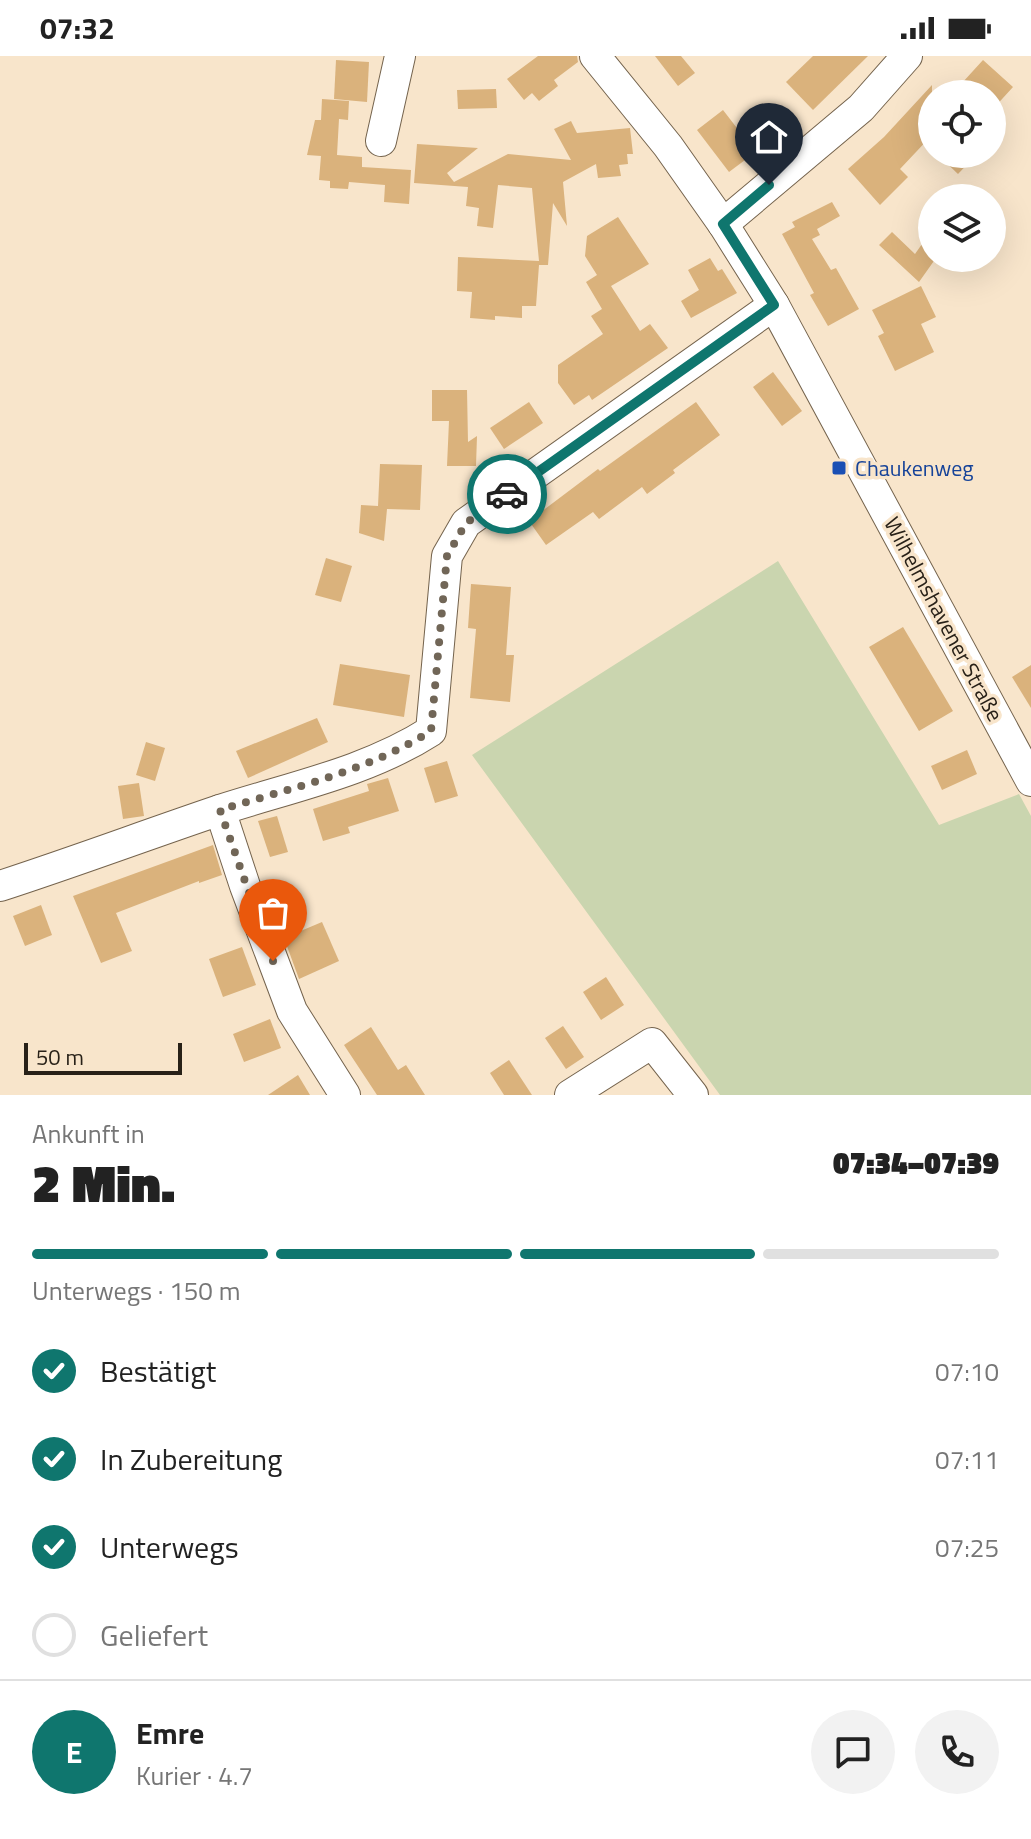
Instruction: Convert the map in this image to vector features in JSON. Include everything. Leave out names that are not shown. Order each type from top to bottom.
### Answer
[{"type":"street","points":[[381,141],[400,56]]},
{"type":"street","name":"Wilhelmshavener Straße","points":[[595,56],[668,146],[723,224],[774,305],[1031,781]]},
{"type":"street","points":[[723,224],[861,108],[907,56]]},
{"type":"street","points":[[0,886],[220,810],[364,765],[431,731],[447,556],[466,523],[774,305]]},
{"type":"street","points":[[220,810],[292,1011],[345,1095]]},
{"type":"street","points":[[570,1095],[652,1043],[693,1095]]},
{"type":"green space","points":[[778,561],[939,825],[1019,794],[1031,816],[1031,1095],[720,1095],[472,755]]},
{"type":"building","points":[[538,56],[577,56],[578,62],[554,80],[558,86],[539,101],[532,93],[524,100],[507,79]]},
{"type":"building","points":[[655,56],[681,56],[695,73],[678,86]]},
{"type":"building","points":[[813,56],[868,56],[813,110],[786,82]]},
{"type":"building","points":[[336,60],[369,62],[367,102],[334,99]]},
{"type":"building","points":[[983,60],[1005,80],[965,80]]},
{"type":"building","points":[[1006,81],[1013,87],[1006,95]]},
{"type":"building","points":[[496,89],[497,108],[458,109],[457,90]]},
{"type":"building","points":[[322,99],[349,101],[348,120],[339,119],[337,155],[362,157],[362,167],[411,170],[409,204],[384,202],[385,185],[349,182],[348,189],[330,188],[330,181],[319,180],[321,156],[307,155],[315,120],[321,120]]},
{"type":"building","points":[[918,100],[918,150],[900,169],[908,177],[880,205],[848,169],[884,137]]},
{"type":"building","points":[[723,110],[740,132],[761,116],[777,136],[729,172],[697,130]]},
{"type":"building","points":[[571,121],[577,133],[630,128],[633,154],[627,154],[628,164],[619,165],[621,176],[598,178],[596,164],[563,182],[567,226],[553,203],[548,265],[539,265],[536,306],[522,306],[522,318],[470,318],[472,292],[457,291],[458,257],[539,261],[532,188],[498,185],[493,228],[477,226],[479,208],[466,206],[468,187],[414,183],[417,144],[478,148],[447,173],[454,182],[508,154],[571,160],[554,129]]},
{"type":"building","points":[[789,125],[797,138],[786,148],[776,137]]},
{"type":"building","points":[[832,202],[840,216],[817,229],[820,235],[812,239],[831,270],[836,268],[859,309],[828,326],[782,234],[795,227],[792,222]]},
{"type":"building","points":[[618,217],[649,264],[611,286],[640,331],[650,324],[668,348],[592,400],[589,395],[574,405],[558,383],[558,365],[603,334],[591,316],[602,309],[586,282],[597,275],[585,256],[587,236]]},
{"type":"building","points":[[892,232],[915,254],[918,250],[918,272],[926,272],[919,282],[879,245]]},
{"type":"building","points":[[710,258],[718,271],[722,269],[737,293],[691,318],[681,301],[699,290],[688,270]]},
{"type":"building","points":[[921,286],[936,317],[921,324],[934,352],[895,371],[878,336],[884,333],[872,310]]},
{"type":"building","points":[[773,372],[802,411],[782,426],[753,387]]},
{"type":"building","points":[[432,390],[467,390],[468,442],[477,436],[476,466],[447,466],[449,421],[432,421]]},
{"type":"building","points":[[529,402],[543,423],[504,449],[490,428]]},
{"type":"building","points":[[696,402],[720,435],[647,494],[642,487],[599,519],[593,512],[546,545],[529,521]]},
{"type":"building","points":[[380,464],[422,465],[420,510],[387,509],[384,541],[359,533],[361,505],[378,506]]},
{"type":"building","points":[[326,558],[352,566],[341,602],[315,595]]},
{"type":"building","points":[[471,584],[511,587],[506,655],[514,655],[510,702],[470,698],[476,629],[468,628]]},
{"type":"building","points":[[903,627],[953,711],[919,731],[869,647]]},
{"type":"building","points":[[340,664],[410,675],[404,717],[333,705]]},
{"type":"building","points":[[1031,665],[1031,708],[1012,677]]},
{"type":"building","points":[[317,718],[328,742],[248,778],[236,751]]},
{"type":"building","points":[[146,742],[165,748],[155,781],[136,775]]},
{"type":"building","points":[[967,750],[977,774],[942,790],[931,766]]},
{"type":"building","points":[[447,761],[458,796],[435,803],[424,768]]},
{"type":"building","points":[[388,778],[399,811],[348,827],[350,833],[323,841],[313,809],[369,791],[367,784]]},
{"type":"building","points":[[139,783],[144,816],[123,819],[118,786]]},
{"type":"building","points":[[277,816],[288,852],[270,857],[258,821]]},
{"type":"building","points":[[213,845],[222,875],[116,913],[132,951],[101,963],[73,896]]},
{"type":"building","points":[[41,905],[52,935],[25,946],[13,916]]},
{"type":"building","points":[[322,922],[339,961],[299,979],[284,938]]},
{"type":"building","points":[[242,947],[256,985],[223,997],[209,959]]},
{"type":"building","points":[[606,977],[624,1005],[601,1020],[583,992]]},
{"type":"building","points":[[270,1019],[281,1048],[244,1062],[233,1034]]},
{"type":"building","points":[[563,1026],[584,1057],[566,1069],[545,1038]]},
{"type":"building","points":[[371,1027],[398,1070],[406,1065],[425,1095],[377,1095],[344,1045]]},
{"type":"building","points":[[509,1060],[532,1095],[504,1095],[490,1073]]},
{"type":"building","points":[[298,1075],[310,1095],[268,1095]]},
{"type":"way so far","points":[[273,961],[220,810],[364,765],[431,731],[447,556],[466,523],[507,494]]},
{"type":"place","name":"Chaukenweg","points":[[839,468]]},
{"type":"route","points":[[507,494],[774,305],[723,224],[769,185]]}]
